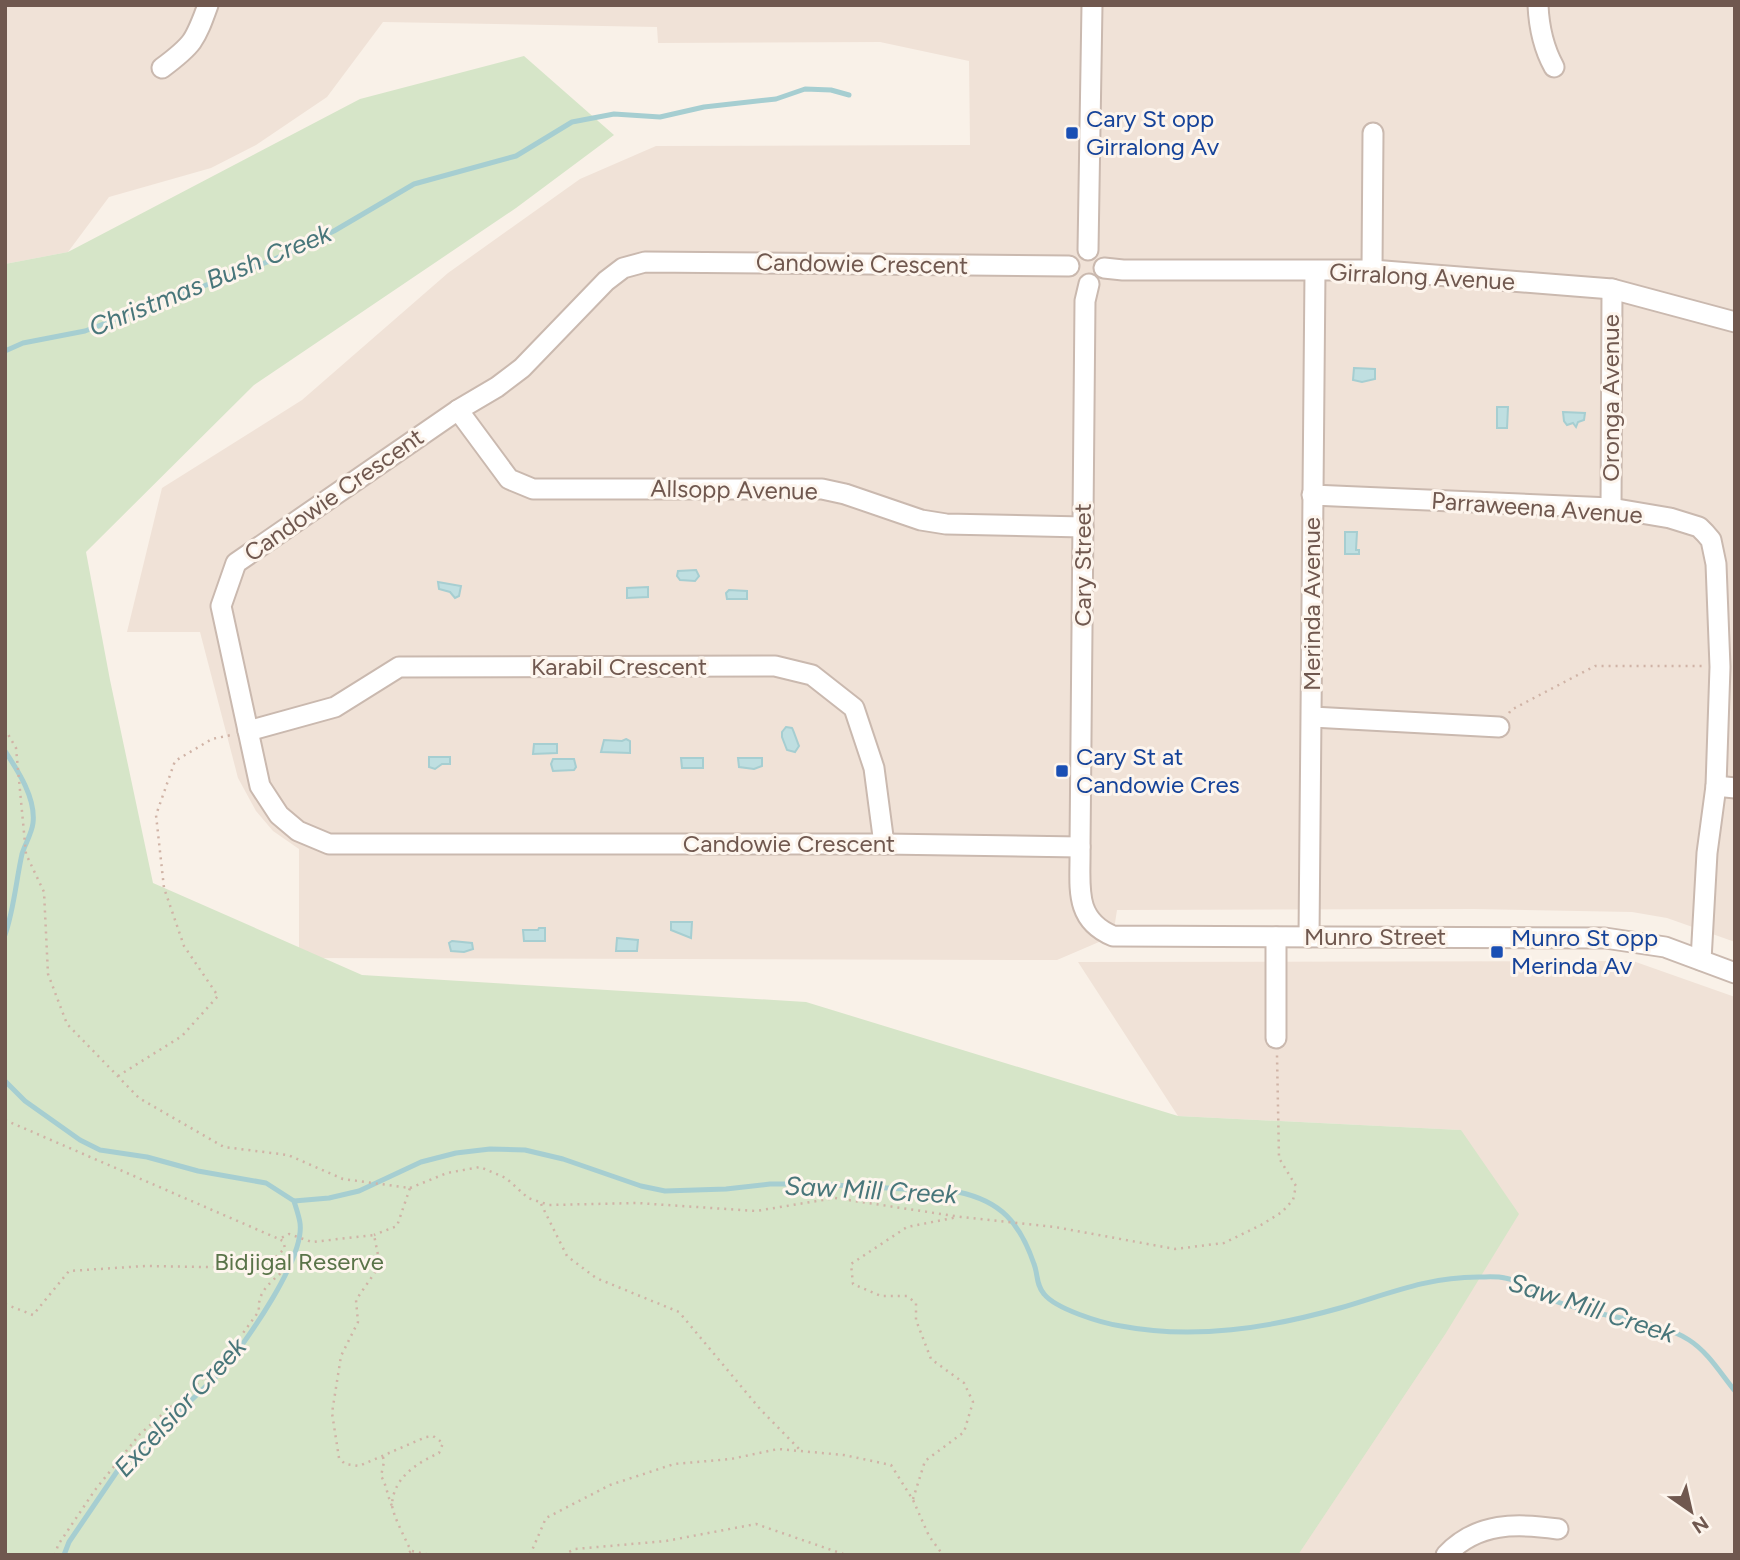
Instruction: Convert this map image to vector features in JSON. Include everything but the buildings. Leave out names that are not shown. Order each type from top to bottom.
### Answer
[{"type":"street","points":[[162,68],[189,48],[208,5]]},
{"type":"street","points":[[1088,250],[1092,5]]},
{"type":"street","points":[[1538,5],[1539,27],[1545,51],[1554,67]]},
{"type":"street","points":[[1372,270],[1373,133]]},
{"type":"street","points":[[1088,250],[1101,258],[1104,268],[1097,281],[1089,284],[1078,282],[1072,277],[1069,266],[1075,255],[1088,250]]},
{"type":"street","name":"Candowie Crescent","points":[[1069,266],[645,262],[623,268],[606,281],[522,368],[236,563],[220,606],[260,786],[279,815],[298,831],[330,844],[884,844],[1080,847]]},
{"type":"street","name":"Girralong Avenue","points":[[1104,268],[1372,270],[1612,289],[1735,322]]},
{"type":"street","name":"Merinda Avenue","points":[[1310,937],[1315,271]]},
{"type":"street","name":"Cary Street","points":[[1080,847],[1085,300],[1089,284]]},
{"type":"street","name":"Oronga Avenue","points":[[1611,508],[1612,289]]},
{"type":"street","name":"Allsopp Avenue","points":[[458,410],[509,478],[533,489],[822,489],[845,494],[921,520],[946,524],[1083,527]]},
{"type":"street","name":"Parraweena Avenue","points":[[1312,495],[1611,508],[1699,527],[1711,540],[1719,604],[1725,787],[1707,853],[1701,960]]},
{"type":"street","name":"Karabil Crescent","points":[[248,731],[335,706],[398,667],[775,666],[812,675],[854,708],[874,768],[884,844]]},
{"type":"street","points":[[1312,717],[1499,727]]},
{"type":"street","name":"Munro Street","points":[[1080,847],[1082,906],[1091,923],[1113,936],[1605,938],[1665,947],[1735,973]]},
{"type":"street","points":[[1276,937],[1276,1038]]},
{"type":"street","points":[[1446,1555],[1472,1534],[1490,1528],[1532,1525],[1559,1529]]},
{"type":"path","points":[[1499,727],[1511,710],[1595,666],[1720,667]]},
{"type":"path","points":[[5,729],[16,747],[26,854],[44,892],[48,974],[67,1024],[139,1098],[224,1147],[288,1155],[343,1179],[410,1188],[447,1173],[480,1167],[506,1178],[528,1198],[549,1205],[637,1203],[757,1211],[835,1198],[961,1217],[1055,1227],[1175,1249],[1224,1243],[1282,1212],[1293,1200],[1296,1186],[1279,1158],[1276,1038]]},
{"type":"path","points":[[118,1076],[182,1035],[218,996],[184,946],[164,888],[156,815],[175,761],[212,739],[248,731]]},
{"type":"path","points":[[5,1120],[279,1239],[283,1241],[285,1248],[276,1257],[283,1271],[267,1285],[258,1300],[259,1311],[222,1362],[140,1434],[95,1490],[58,1545],[55,1555]]},
{"type":"path","points":[[279,1239],[289,1234],[312,1242],[374,1235],[397,1226],[410,1188]]},
{"type":"path","points":[[540,1202],[567,1256],[596,1278],[679,1312],[760,1409],[802,1452]]},
{"type":"path","points":[[913,1500],[925,1461],[964,1432],[973,1402],[964,1383],[931,1359],[916,1320],[916,1303],[907,1296],[881,1296],[853,1284],[850,1264],[907,1227],[961,1217]]},
{"type":"path","points":[[374,1235],[380,1265],[356,1300],[358,1322],[341,1356],[332,1413],[339,1458],[345,1464],[359,1466],[426,1437],[433,1436],[443,1443],[439,1453],[419,1462],[398,1482],[392,1506]]},
{"type":"path","points":[[5,1304],[33,1315],[69,1271],[145,1266],[266,1268],[279,1263]]},
{"type":"path","points":[[530,1555],[546,1518],[610,1485],[674,1464],[731,1459],[778,1450],[844,1455],[891,1465],[913,1500],[929,1536],[943,1555]]},
{"type":"path","points":[[382,1456],[384,1462],[381,1476],[387,1486],[386,1493],[411,1550]]},
{"type":"path","points":[[563,1555],[575,1549],[666,1541],[757,1524],[846,1555]]},
{"type":"path","points":[[406,1555],[411,1550]]},
{"type":"path","points":[[411,1550],[429,1555]]},
{"type":"shaded area","points":[[5,5],[1735,5],[1735,942],[1667,918],[1632,912],[1474,909],[1117,910],[1113,936],[1057,960],[299,958],[299,849],[273,831],[256,811],[238,778],[200,632],[127,632],[162,488],[302,400],[448,273],[580,179],[656,146],[970,145],[969,61],[880,42],[658,43],[657,27],[383,22],[327,97],[256,145],[211,168],[109,197],[68,252],[5,264]]},
{"type":"shaded area","points":[[1633,961],[1735,997],[1735,1555],[1298,1555],[1460,1130],[1178,1116],[1078,962]]},
{"type":"green space","name":"Bidjigal Reserve","points":[[524,56],[614,135],[516,208],[254,385],[86,552],[153,883],[362,975],[806,1002],[1178,1116],[1461,1130],[1519,1214],[1446,1333],[1298,1555],[5,1555],[5,264],[68,252],[360,99]]},
{"type":"water","points":[[1354,368],[1375,369],[1375,379],[1362,382],[1353,380]]},
{"type":"water","points":[[1497,407],[1508,407],[1507,428],[1497,428]]},
{"type":"water","points":[[1563,412],[1585,413],[1584,420],[1578,422],[1576,427],[1573,423],[1567,425]]},
{"type":"water","points":[[1345,532],[1357,532],[1356,550],[1359,550],[1359,554],[1345,554]]},
{"type":"water","points":[[696,570],[699,576],[695,581],[680,580],[677,576],[678,571]]},
{"type":"water","points":[[438,582],[461,586],[459,596],[455,598],[450,592],[439,589]]},
{"type":"water","points":[[648,587],[648,597],[627,598],[627,588]]},
{"type":"water","points":[[729,590],[747,591],[747,599],[727,599],[726,593]]},
{"type":"water","points":[[786,727],[792,728],[799,746],[795,752],[787,750],[782,737]]},
{"type":"water","points":[[604,740],[630,741],[630,753],[601,752]]},
{"type":"water","points":[[534,744],[557,744],[557,753],[533,754]]},
{"type":"water","points":[[429,757],[450,757],[450,764],[442,764],[435,769],[429,767]]},
{"type":"water","points":[[681,758],[703,758],[703,768],[682,768]]},
{"type":"water","points":[[738,758],[762,758],[762,766],[754,769],[739,767]]},
{"type":"water","points":[[553,759],[574,759],[576,767],[574,770],[553,771]]},
{"type":"water","points":[[671,922],[692,922],[691,938],[671,930]]},
{"type":"water","points":[[545,928],[545,941],[524,941],[523,930]]},
{"type":"water","points":[[617,938],[638,940],[637,951],[616,951]]},
{"type":"water","points":[[449,943],[472,943],[473,949],[464,952],[451,951]]},
{"type":"waterway","name":"Christmas Bush Creek","points":[[5,351],[23,343],[85,331],[275,259],[334,231],[414,184],[516,156],[572,122],[614,114],[660,117],[704,107],[776,99],[805,89],[831,90],[849,95]]},
{"type":"waterway","name":"Excelsior Creek","points":[[5,751],[25,785],[33,814],[5,935]]},
{"type":"waterway","name":"Excelsior Creek","points":[[5,1081],[25,1101],[80,1140],[100,1150],[147,1157],[198,1171],[266,1183],[294,1201],[300,1223],[299,1238],[284,1277],[247,1338],[225,1368],[118,1470],[69,1542],[64,1555]]},
{"type":"waterway","name":"Saw Mill Creek","points":[[294,1201],[329,1198],[359,1191],[421,1162],[456,1153],[490,1149],[525,1150],[563,1159],[641,1186],[665,1191],[770,1184],[816,1184],[958,1192],[986,1201],[1007,1216],[1022,1237],[1040,1287],[1050,1300],[1068,1310],[1102,1322],[1176,1332],[1231,1330],[1313,1315],[1425,1283],[1459,1278],[1499,1277],[1517,1282],[1562,1304],[1654,1325],[1678,1334],[1702,1351],[1735,1391]]},
{"type":"place","name":"Cary St opp Girralong Av","points":[[1072,133]]},
{"type":"place","name":"Cary St at Candowie Cres","points":[[1062,771]]},
{"type":"place","name":"Munro St opp Merinda Av","points":[[1497,952]]}]
